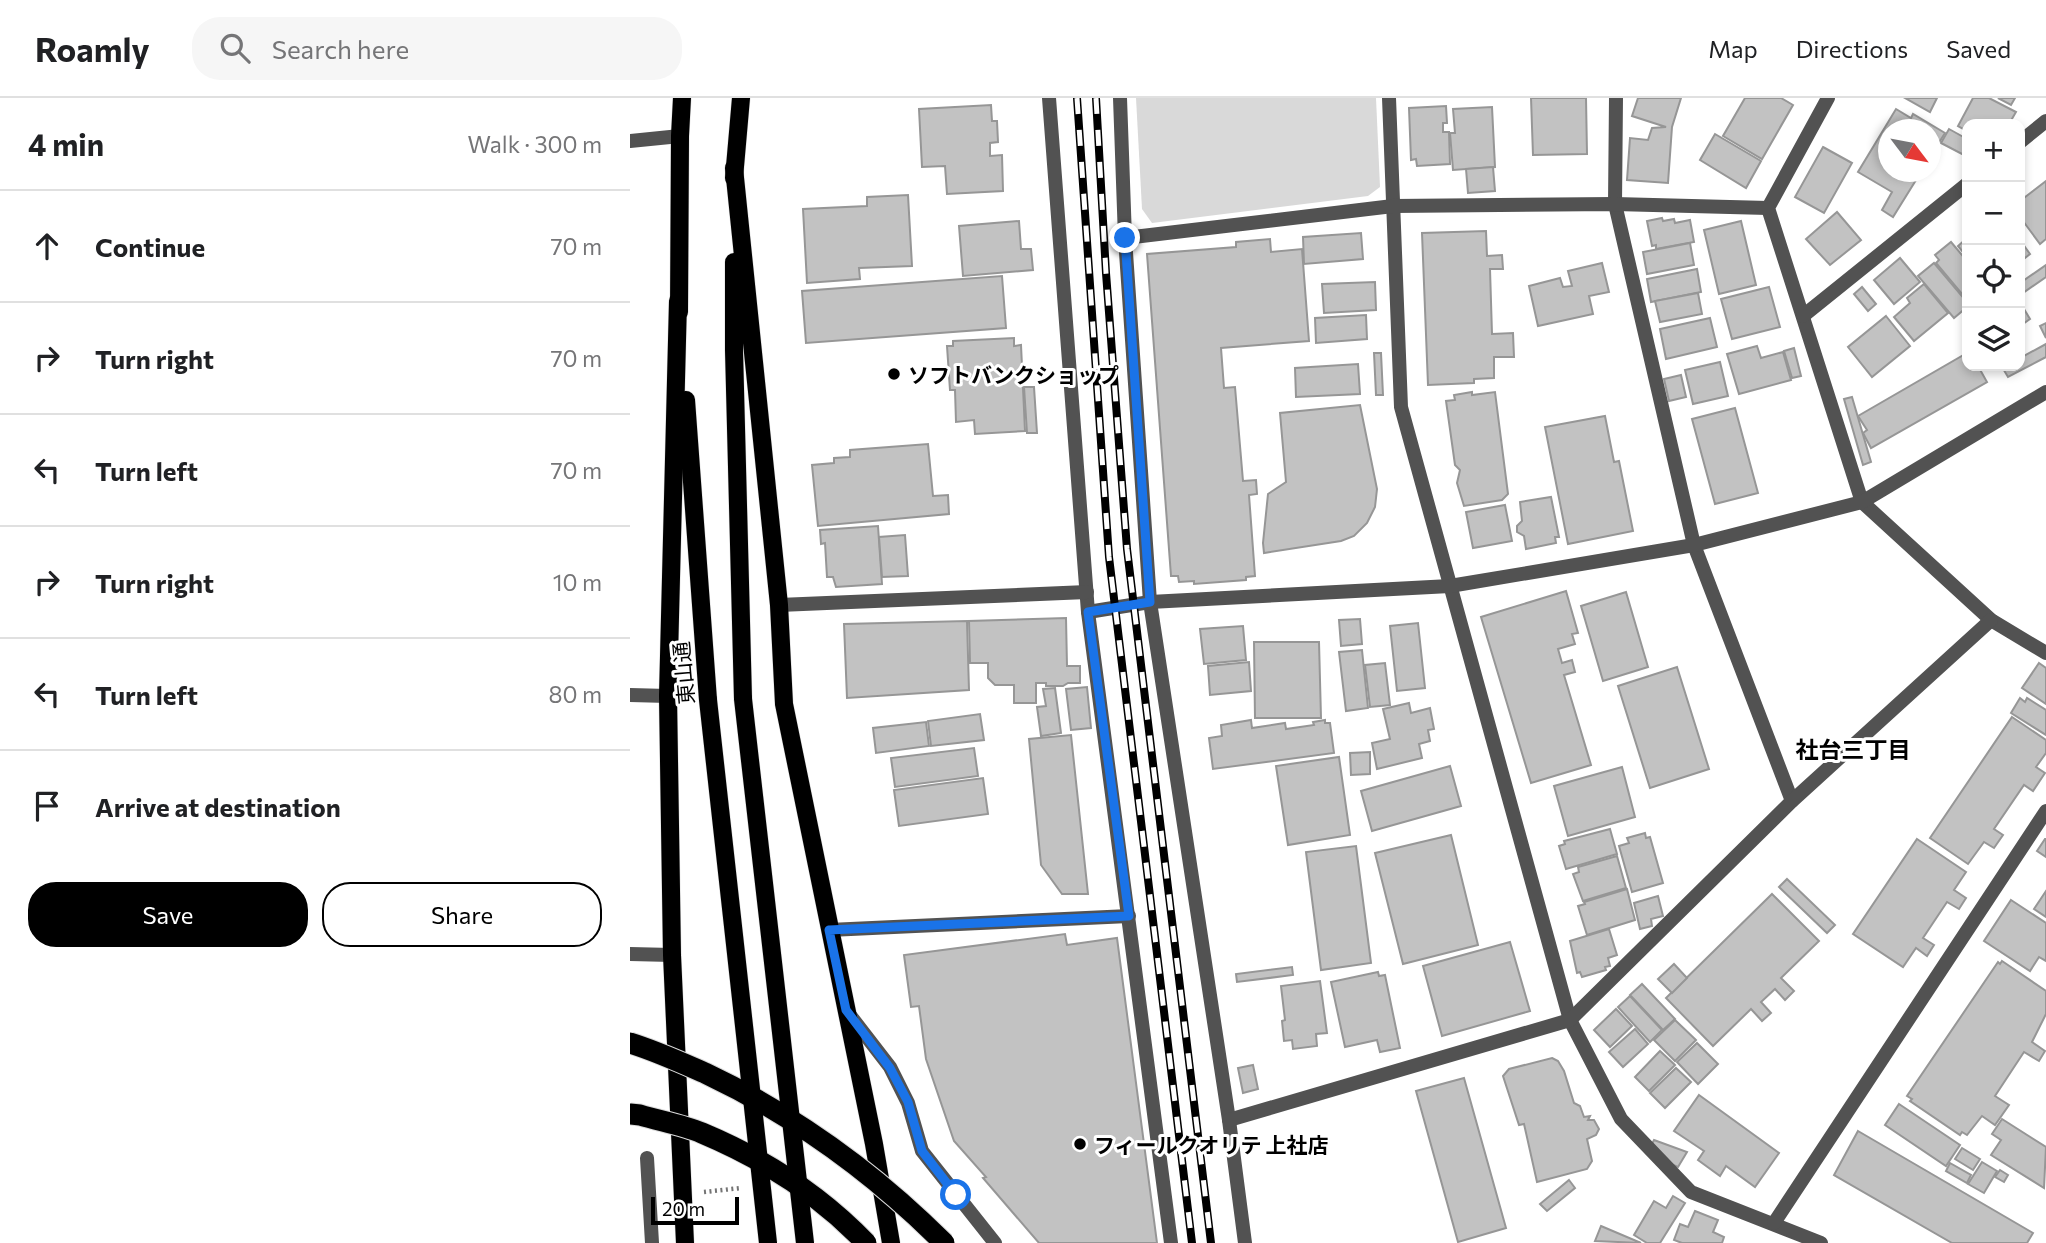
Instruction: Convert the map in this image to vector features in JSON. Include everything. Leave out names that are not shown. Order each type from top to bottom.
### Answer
[{"type":"highway","points":[[630,1043],[657,1051],[778,1111],[839,1152],[916,1215],[944,1243]]},
{"type":"highway","points":[[630,1114],[700,1132],[753,1157],[789,1178],[844,1220],[866,1243]]},
{"type":"main road","name":"東山通","points":[[682,98],[678,301],[708,700],[768,1243]]},
{"type":"main road","points":[[741,98],[734,168],[734,351],[743,699],[805,1243]]},
{"type":"main road","points":[[734,168],[779,605],[784,704],[874,1144],[891,1243]]},
{"type":"main road","points":[[678,301],[668,696],[672,955],[685,1243]]},
{"type":"street","points":[[741,98],[748,98]]},
{"type":"street","points":[[1049,98],[1088,612],[1171,1243]]},
{"type":"street","points":[[1120,98],[1125,238],[1150,602],[1229,1120],[1245,1243]]},
{"type":"street","points":[[1389,98],[1401,407],[1570,1020],[1621,1119],[1691,1192],[1821,1243]]},
{"type":"street","points":[[1616,98],[1615,204],[1694,545],[1792,802]]},
{"type":"street","points":[[1828,98],[1768,208],[1861,502],[1991,620],[2046,653]]},
{"type":"street","points":[[2025,138],[2046,121]]},
{"type":"street","points":[[630,141],[680,136]]},
{"type":"street","points":[[1803,316],[1962,188]]},
{"type":"street","points":[[1125,238],[1393,206],[1615,204],[1768,208]]},
{"type":"street","points":[[1088,612],[1150,602],[1450,586],[1694,545],[1861,502],[2046,392]]},
{"type":"street","points":[[779,605],[1087,592]]},
{"type":"street","points":[[1229,1120],[1570,1020],[1792,802],[1991,620]]},
{"type":"street","points":[[630,695],[668,696]]},
{"type":"street","points":[[1773,1223],[2046,811]]},
{"type":"street","points":[[829,930],[1129,916]]},
{"type":"street","points":[[630,954],[672,955]]},
{"type":"street","points":[[846,1010],[890,1068],[908,1102],[922,1151],[995,1243]]},
{"type":"street","points":[[647,1158],[652,1243]]},
{"type":"street","points":[[756,1186],[772,1185]]},
{"type":"path","points":[[703,1205],[701,1192],[756,1186]]},
{"type":"shaded area","points":[[1136,98],[1376,98],[1380,187],[1368,196],[1152,223],[1142,209]]},
{"type":"building","points":[[1531,98],[1586,98],[1587,154],[1533,155]]},
{"type":"building","points":[[1638,98],[1681,98],[1672,127],[1668,183],[1627,180],[1630,138],[1648,140],[1652,128],[1666,127],[1632,116]]},
{"type":"building","points":[[1745,98],[1781,98],[1793,105],[1762,159],[1723,136]]},
{"type":"building","points":[[1905,98],[1937,98],[1930,112]]},
{"type":"building","points":[[1973,98],[1989,98],[2016,112],[2012,119],[1962,119],[1962,128],[1958,126]]},
{"type":"building","points":[[1998,98],[2015,98],[2011,105]]},
{"type":"building","points":[[991,105],[992,121],[997,121],[998,142],[990,143],[990,156],[1002,155],[1003,191],[947,194],[945,166],[922,167],[919,109]]},
{"type":"building","points":[[1446,106],[1447,123],[1443,123],[1443,132],[1449,132],[1450,164],[1417,166],[1416,159],[1411,160],[1409,108]]},
{"type":"building","points":[[1492,107],[1495,167],[1453,170],[1450,133],[1455,133],[1453,109]]},
{"type":"building","points":[[1896,109],[1911,118],[1913,114],[1921,119],[1890,119]]},
{"type":"building","points":[[1949,129],[1962,136],[1962,154],[1941,143]]},
{"type":"building","points":[[1715,134],[1761,161],[1746,188],[1700,160]]},
{"type":"building","points":[[1878,139],[1878,182],[1915,182],[1893,217],[1882,210],[1892,192],[1858,172]]},
{"type":"building","points":[[1823,147],[1852,163],[1824,213],[1795,197]]},
{"type":"building","points":[[1493,167],[1495,191],[1468,193],[1466,169]]},
{"type":"building","points":[[2046,181],[2046,239],[2040,244],[2025,224],[2025,197]]},
{"type":"building","points":[[908,195],[912,266],[859,268],[860,279],[807,283],[803,209],[867,206],[867,197]]},
{"type":"building","points":[[1837,212],[1861,240],[1830,265],[1806,239]]},
{"type":"building","points":[[1662,218],[1663,221],[1674,219],[1675,223],[1690,220],[1694,242],[1656,249],[1656,245],[1652,246],[1647,221]]},
{"type":"building","points":[[1019,221],[1021,249],[1031,249],[1033,270],[963,276],[959,226]]},
{"type":"building","points":[[1741,221],[1756,285],[1719,294],[1704,230]]},
{"type":"building","points":[[1486,231],[1487,256],[1502,255],[1503,269],[1490,269],[1492,334],[1513,333],[1514,357],[1494,357],[1494,378],[1474,379],[1474,383],[1428,385],[1422,233]]},
{"type":"building","points":[[1361,233],[1363,259],[1304,264],[1303,237]]},
{"type":"building","points":[[1270,239],[1271,252],[1302,249],[1309,341],[1221,348],[1224,388],[1235,387],[1243,481],[1256,480],[1257,494],[1249,495],[1255,576],[1246,577],[1246,580],[1194,584],[1194,581],[1179,582],[1178,576],[1171,576],[1147,254],[1236,247],[1236,242]]},
{"type":"building","points":[[1951,242],[1962,255],[1962,294],[1936,263],[1939,260],[1935,255]]},
{"type":"building","points":[[1690,243],[1694,265],[1647,274],[1643,252]]},
{"type":"building","points":[[1900,258],[1920,282],[1894,304],[1874,280]]},
{"type":"building","points":[[1602,263],[1609,292],[1589,296],[1593,314],[1538,326],[1529,286],[1560,278],[1563,287],[1572,286],[1568,271]]},
{"type":"building","points":[[1934,263],[1962,296],[1962,311],[1954,318],[1918,276]]},
{"type":"building","points":[[2046,265],[2046,277],[2025,292],[2025,280]]},
{"type":"building","points":[[1697,269],[1701,292],[1651,302],[1647,279]]},
{"type":"building","points":[[1002,276],[1006,328],[806,343],[802,291]]},
{"type":"building","points":[[1375,282],[1376,310],[1324,313],[1322,284]]},
{"type":"building","points":[[1924,284],[1948,313],[1914,341],[1894,317],[1910,303],[1907,298]]},
{"type":"building","points":[[1769,287],[1780,327],[1732,339],[1721,299]]},
{"type":"building","points":[[1862,287],[1876,304],[1868,311],[1854,294]]},
{"type":"building","points":[[1698,293],[1702,314],[1660,322],[1655,301]]},
{"type":"building","points":[[1366,315],[1367,339],[1316,343],[1315,318]]},
{"type":"building","points":[[1886,316],[1910,346],[1872,377],[1848,347]]},
{"type":"building","points":[[1710,318],[1717,347],[1666,359],[1660,329]]},
{"type":"building","points":[[2046,323],[2046,338],[2040,326]]},
{"type":"building","points":[[1014,338],[1014,346],[1021,345],[1025,431],[975,434],[974,420],[956,422],[955,390],[950,390],[947,346],[953,346],[953,341]]},
{"type":"building","points":[[2046,344],[2046,357],[2025,368],[2025,355]]},
{"type":"building","points":[[1757,346],[1761,358],[1783,352],[1791,380],[1739,394],[1727,354]]},
{"type":"building","points":[[1794,348],[1801,376],[1792,378],[1784,351]]},
{"type":"building","points":[[1374,353],[1381,353],[1383,395],[1376,395]]},
{"type":"building","points":[[1962,356],[1962,371],[1981,371],[1987,382],[1871,448],[1863,433],[1867,430],[1858,416]]},
{"type":"building","points":[[1720,362],[1728,396],[1693,404],[1685,370]]},
{"type":"building","points":[[1358,364],[1360,394],[1296,397],[1295,368]]},
{"type":"building","points":[[2004,371],[2019,371],[2008,377]]},
{"type":"building","points":[[1681,375],[1686,397],[1669,401],[1664,379]]},
{"type":"building","points":[[1024,387],[1034,387],[1037,433],[1027,433]]},
{"type":"building","points":[[1472,392],[1472,395],[1495,392],[1508,494],[1502,500],[1464,506],[1457,483],[1460,470],[1455,465],[1446,401],[1455,400],[1454,395]]},
{"type":"building","points":[[1852,397],[1871,462],[1863,465],[1844,399]]},
{"type":"building","points":[[1360,405],[1377,489],[1375,507],[1367,523],[1354,536],[1341,541],[1264,553],[1268,494],[1286,482],[1280,413]]},
{"type":"building","points":[[1735,408],[1758,493],[1715,504],[1692,419]]},
{"type":"building","points":[[1605,416],[1614,462],[1619,461],[1633,531],[1568,544],[1545,427]]},
{"type":"building","points":[[928,444],[933,496],[948,495],[949,514],[818,526],[812,465],[834,463],[834,458],[850,457],[850,450]]},
{"type":"building","points":[[1551,497],[1559,537],[1555,537],[1556,543],[1526,549],[1524,536],[1517,532],[1517,526],[1522,521],[1520,502]]},
{"type":"building","points":[[1505,505],[1512,541],[1473,548],[1466,512]]},
{"type":"building","points":[[878,526],[882,584],[836,587],[833,577],[827,577],[825,543],[821,544],[820,530]]},
{"type":"building","points":[[905,535],[908,576],[882,577],[879,537]]},
{"type":"building","points":[[1566,591],[1578,633],[1572,634],[1575,644],[1558,649],[1562,663],[1572,660],[1575,672],[1564,675],[1591,765],[1531,783],[1481,617]]},
{"type":"building","points":[[1626,592],[1648,667],[1603,681],[1581,606]]},
{"type":"building","points":[[1066,618],[1067,666],[1080,666],[1080,683],[1046,686],[1046,683],[1036,683],[1036,703],[1014,703],[1014,685],[995,685],[988,678],[988,663],[970,663],[969,621]]},
{"type":"building","points":[[1360,619],[1362,644],[1341,646],[1339,620]]},
{"type":"building","points":[[967,621],[969,690],[847,698],[844,624]]},
{"type":"building","points":[[1418,623],[1425,688],[1397,691],[1390,626]]},
{"type":"building","points":[[1243,626],[1246,660],[1204,664],[1200,629]]},
{"type":"building","points":[[1254,642],[1319,642],[1321,718],[1255,718]]},
{"type":"building","points":[[1362,650],[1368,708],[1346,711],[1339,652]]},
{"type":"building","points":[[1249,662],[1251,691],[1210,695],[1208,666]]},
{"type":"building","points":[[1385,663],[1390,705],[1370,707],[1365,665]]},
{"type":"building","points":[[2039,663],[2046,668],[2046,704],[2022,688]]},
{"type":"building","points":[[1677,667],[1709,769],[1650,788],[1618,686]]},
{"type":"building","points":[[1087,687],[1091,728],[1071,730],[1066,689]]},
{"type":"building","points":[[1055,688],[1061,733],[1041,736],[1037,707],[1046,706],[1043,689]]},
{"type":"building","points":[[2020,698],[2025,702],[2027,698],[2046,710],[2046,735],[2011,713]]},
{"type":"building","points":[[1409,703],[1411,713],[1430,708],[1434,729],[1428,730],[1430,741],[1419,744],[1422,758],[1377,769],[1372,743],[1390,739],[1383,709]]},
{"type":"building","points":[[980,714],[984,740],[931,746],[928,721]]},
{"type":"building","points":[[2012,717],[2046,740],[2046,753],[2036,767],[2045,773],[2033,791],[2024,785],[1994,829],[2003,835],[1994,848],[1984,842],[1968,864],[1930,838]]},
{"type":"building","points":[[1251,720],[1252,728],[1285,723],[1286,729],[1314,725],[1313,722],[1325,720],[1325,723],[1330,723],[1334,753],[1213,769],[1209,738],[1222,736],[1221,725]]},
{"type":"building","points":[[926,722],[929,746],[876,753],[873,728]]},
{"type":"building","points":[[1071,735],[1088,894],[1062,894],[1041,865],[1029,739]]},
{"type":"building","points":[[974,748],[978,776],[895,787],[891,758]]},
{"type":"building","points":[[1370,752],[1370,774],[1351,775],[1350,753]]},
{"type":"building","points":[[1339,757],[1350,835],[1288,845],[1276,766]]},
{"type":"building","points":[[1450,766],[1461,806],[1372,831],[1361,791]]},
{"type":"building","points":[[1622,767],[1635,817],[1568,836],[1554,786]]},
{"type":"building","points":[[983,778],[988,814],[899,826],[894,790]]},
{"type":"building","points":[[1610,829],[1617,854],[1566,869],[1559,846],[1565,844],[1564,841]]},
{"type":"building","points":[[1645,833],[1646,838],[1650,837],[1663,883],[1632,892],[1619,846],[1629,843],[1627,838]]},
{"type":"building","points":[[1451,835],[1478,945],[1403,964],[1375,853]]},
{"type":"building","points":[[1917,839],[1966,872],[1954,890],[1966,898],[1959,909],[1947,902],[1923,938],[1934,945],[1927,956],[1916,948],[1903,967],[1853,934]]},
{"type":"building","points":[[2046,839],[2046,857],[2037,851]]},
{"type":"building","points":[[1356,846],[1371,963],[1321,970],[1306,852]]},
{"type":"building","points":[[1617,856],[1626,888],[1583,901],[1573,874],[1579,872],[1578,867]]},
{"type":"building","points":[[1787,879],[1835,925],[1827,933],[1779,887]]},
{"type":"building","points":[[1627,889],[1635,920],[1587,935],[1578,906]]},
{"type":"building","points":[[2046,891],[2046,917],[2034,909]]},
{"type":"building","points":[[1772,894],[1819,941],[1781,978],[1794,991],[1785,1000],[1775,989],[1761,1002],[1771,1013],[1762,1021],[1751,1009],[1713,1046],[1666,998]]},
{"type":"building","points":[[1658,896],[1663,916],[1651,919],[1652,926],[1640,929],[1634,903]]},
{"type":"building","points":[[2011,900],[2046,923],[2046,961],[2039,957],[2030,971],[1984,941]]},
{"type":"building","points":[[1609,929],[1617,955],[1608,958],[1610,966],[1605,967],[1606,970],[1582,977],[1580,972],[1577,973],[1570,941]]},
{"type":"building","points":[[1065,934],[1067,945],[1117,938],[1157,1243],[1039,1243],[954,1141],[926,1059],[919,1006],[911,1007],[904,955]]},
{"type":"building","points":[[1510,942],[1530,1011],[1442,1036],[1423,966]]},
{"type":"building","points":[[2002,961],[2046,991],[2046,1014],[2032,1042],[2045,1051],[2039,1061],[2024,1052],[1995,1096],[2009,1105],[1995,1125],[1982,1116],[1967,1135],[1962,1132],[1960,1135],[1910,1101],[1912,1099],[1907,1096],[1998,962],[2000,964]]},
{"type":"building","points":[[1674,964],[1687,978],[1672,993],[1658,979]]},
{"type":"building","points":[[1292,967],[1293,975],[1237,982],[1236,974]]},
{"type":"building","points":[[1378,972],[1379,976],[1385,975],[1400,1048],[1380,1052],[1377,1040],[1345,1047],[1331,982]]},
{"type":"building","points":[[1320,981],[1327,1033],[1316,1034],[1317,1046],[1293,1049],[1292,1040],[1284,1041],[1282,1021],[1285,1020],[1281,986]]},
{"type":"building","points":[[1642,984],[1675,1019],[1663,1030],[1630,995]]},
{"type":"building","points":[[1630,996],[1662,1030],[1650,1042],[1618,1007]]},
{"type":"building","points":[[1616,1009],[1632,1026],[1610,1047],[1594,1030]]},
{"type":"building","points":[[1675,1020],[1696,1040],[1675,1061],[1654,1040]]},
{"type":"building","points":[[1635,1029],[1648,1044],[1623,1067],[1609,1052]]},
{"type":"building","points":[[1697,1043],[1718,1064],[1698,1084],[1677,1062]]},
{"type":"building","points":[[1660,1051],[1675,1065],[1649,1091],[1635,1077]]},
{"type":"building","points":[[1552,1058],[1558,1061],[1564,1071],[1574,1103],[1580,1106],[1584,1117],[1590,1116],[1588,1120],[1594,1120],[1599,1129],[1596,1135],[1587,1139],[1592,1161],[1587,1169],[1537,1182],[1524,1124],[1519,1125],[1503,1076],[1509,1069]]},
{"type":"building","points":[[1253,1065],[1258,1089],[1243,1093],[1238,1068]]},
{"type":"building","points":[[1676,1068],[1691,1082],[1665,1108],[1650,1093]]},
{"type":"building","points":[[1464,1078],[1506,1228],[1458,1242],[1416,1091]]},
{"type":"building","points":[[1699,1095],[1779,1153],[1755,1187],[1726,1166],[1720,1176],[1698,1160],[1704,1151],[1674,1131]]},
{"type":"building","points":[[1899,1104],[1960,1145],[1946,1166],[1885,1125]]},
{"type":"building","points":[[2002,1119],[2046,1147],[2044,1188],[1991,1155],[2001,1140],[1992,1134]]},
{"type":"building","points":[[1858,1131],[2033,1233],[2027,1243],[1952,1243],[1834,1175]]},
{"type":"building","points":[[1654,1140],[1687,1152],[1678,1167],[1647,1154]]},
{"type":"building","points":[[1962,1148],[1980,1159],[1973,1170],[1955,1159]]},
{"type":"building","points":[[1982,1162],[1997,1171],[1984,1193],[1968,1184]]},
{"type":"building","points":[[1950,1163],[1971,1175],[1967,1183],[1946,1171]]},
{"type":"building","points":[[2000,1170],[2008,1175],[2004,1182],[1995,1177]]},
{"type":"building","points":[[1569,1180],[1575,1188],[1547,1211],[1540,1204]]},
{"type":"building","points":[[1673,1196],[1685,1203],[1660,1243],[1647,1243],[1634,1235],[1654,1201],[1666,1208]]},
{"type":"building","points":[[1695,1211],[1718,1220],[1713,1232],[1724,1237],[1722,1243],[1682,1243],[1674,1240],[1680,1224],[1688,1227]]},
{"type":"building","points":[[1601,1226],[1641,1243],[1595,1241]]},
{"type":"railway","points":[[1077,98],[1109,557],[1192,1243]]},
{"type":"railway","points":[[1096,98],[1127,549],[1211,1243]]},
{"type":"place","name":"ソフトバンクショップ","points":[[894,374]]},
{"type":"place","name":"フィールクオリテ 上社店","points":[[1080,1144]]},
{"type":"district","name":"社台三丁目","points":[[1853,749]]},
{"type":"route","points":[[956,1195],[922,1151],[908,1102],[890,1068],[846,1010],[829,930],[1129,916],[1088,612],[1150,602],[1125,238]]}]
